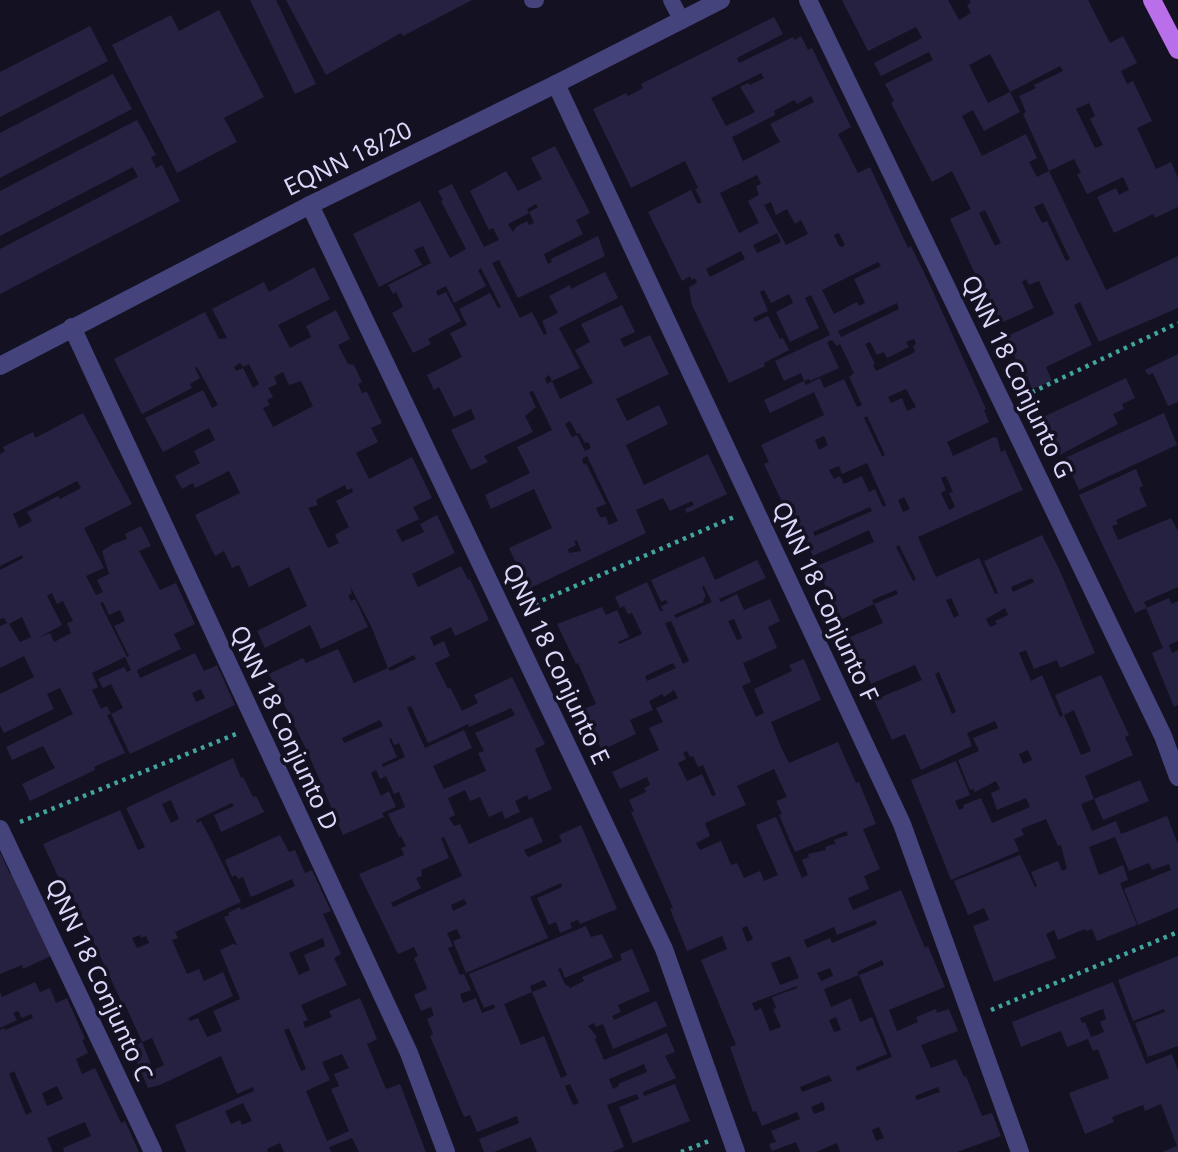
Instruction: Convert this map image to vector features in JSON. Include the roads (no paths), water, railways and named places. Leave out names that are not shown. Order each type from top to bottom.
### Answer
[{"type":"main road","points":[[1152,0],[1178,50]]},
{"type":"street","name":"EQNN 18/20","points":[[0,366],[310,205],[720,0]]},
{"type":"street","name":"QNN 18 Conjunto G","points":[[808,0],[1163,736],[1178,777]]},
{"type":"street","name":"QNN 18 Conjunto F","points":[[556,84],[902,824],[1020,1152]]},
{"type":"street","name":"QNN 18 Conjunto E","points":[[310,205],[664,949],[736,1152]]},
{"type":"street","name":"QNN 18 Conjunto D","points":[[72,327],[409,1053],[446,1152]]},
{"type":"street","name":"QNN 18 Conjunto C","points":[[0,829],[153,1152]]},
{"type":"lane","points":[[671,0],[682,21]]}]
